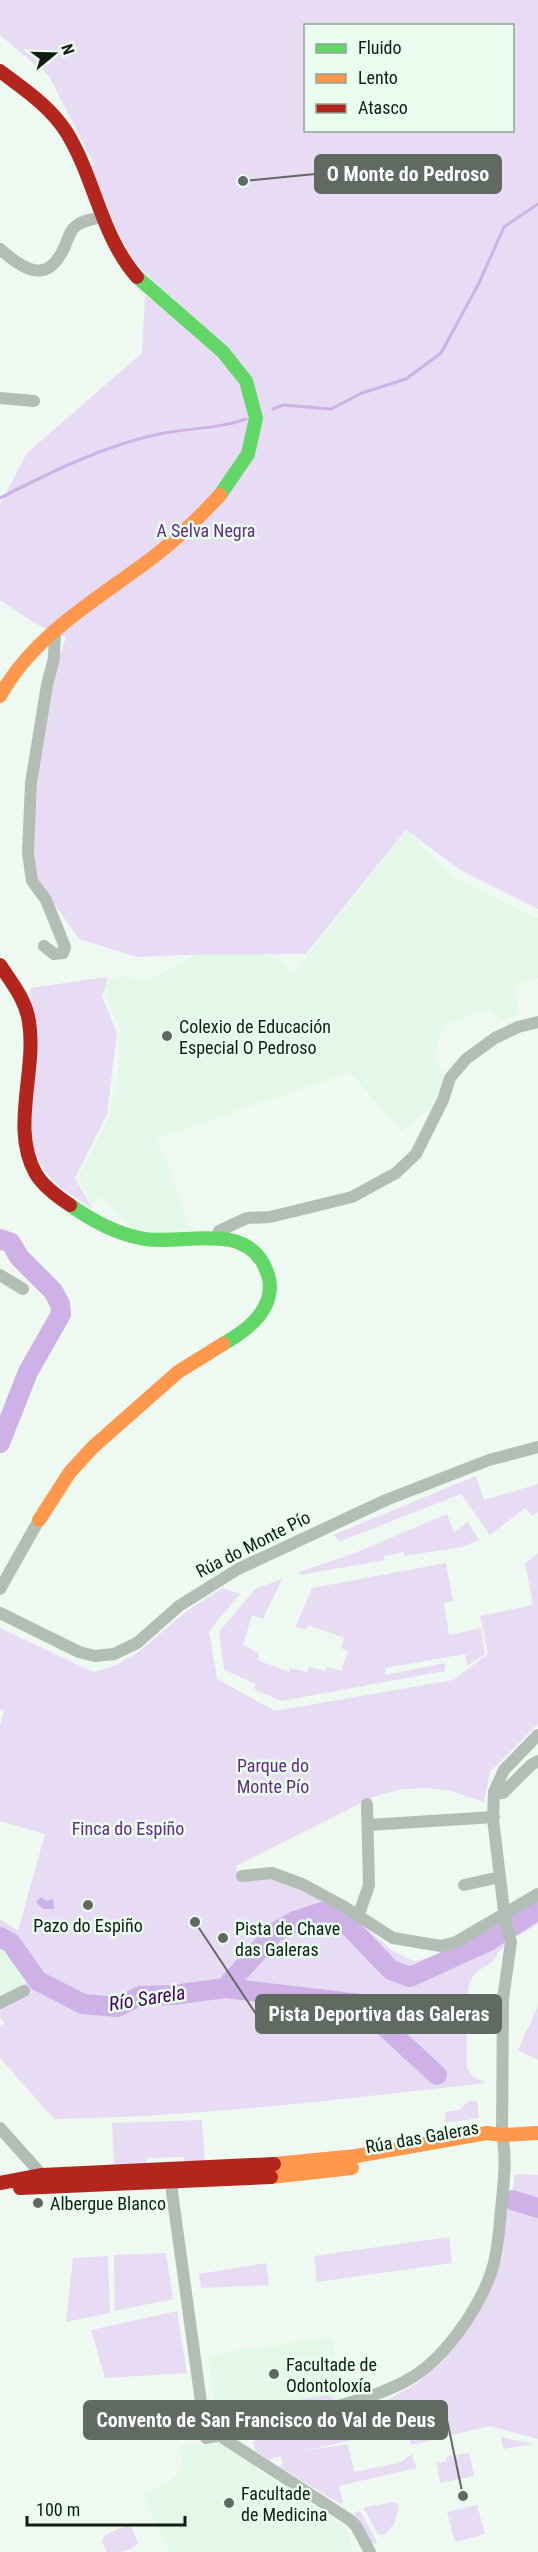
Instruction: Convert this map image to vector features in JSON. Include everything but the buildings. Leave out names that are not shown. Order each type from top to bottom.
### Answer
[{"type":"street","points":[[0,71],[45,106],[56,118],[76,151],[103,217],[123,258],[142,283],[229,360],[242,374],[253,400],[253,437],[243,462],[204,514],[149,562],[55,630],[33,651],[0,696]]},
{"type":"street","points":[[0,249],[24,269],[48,269],[58,262],[76,225],[103,217]]},
{"type":"street","points":[[0,398],[34,401]]},
{"type":"street","points":[[44,946],[54,954],[63,953],[65,947],[46,900],[32,881],[28,853],[31,783],[47,685],[54,658],[55,630]]},
{"type":"street","points":[[0,965],[16,987],[28,1021],[28,1045],[17,1123],[22,1149],[34,1172],[54,1192],[83,1213],[121,1233],[144,1239],[174,1240],[217,1236],[242,1244],[253,1251],[263,1263],[270,1282],[267,1304],[257,1318],[241,1331],[178,1371],[104,1438],[63,1480],[0,1589]]},
{"type":"street","points":[[217,1236],[219,1231],[247,1218],[270,1217],[352,1197],[396,1173],[416,1154],[443,1100],[450,1078],[466,1059],[495,1038],[538,1022]]},
{"type":"street","points":[[0,1275],[23,1289]]},
{"type":"street","name":"Rúa do Monte Pío","points":[[0,1613],[79,1652],[95,1656],[114,1654],[137,1643],[197,1593],[238,1569],[378,1504],[489,1460],[538,1447]]},
{"type":"street","points":[[185,2170],[175,2174],[172,2183],[206,2438],[237,2433],[380,2393],[411,2378],[433,2362],[449,2345],[479,2300],[496,2254],[505,2149],[502,2135],[503,1999],[511,1942],[500,1877],[494,1792],[504,1770],[538,1735]]},
{"type":"street","points":[[494,1792],[503,1792],[538,1761]]},
{"type":"street","points":[[358,1917],[369,1885],[367,1804]]},
{"type":"street","points":[[368,1825],[494,1817]]},
{"type":"street","points":[[242,1876],[272,1873],[302,1884],[393,1938],[441,1946],[456,1942],[505,1917],[538,1894]]},
{"type":"street","points":[[464,1886],[500,1877]]},
{"type":"street","points":[[0,2002],[24,1991]]},
{"type":"street","points":[[0,2128],[39,2174]]},
{"type":"street","name":"Rúa das Galeras","points":[[6,2184],[39,2174],[185,2170],[296,2163],[356,2156],[487,2133],[502,2135]]},
{"type":"street","points":[[502,2135],[538,2133]]},
{"type":"street","name":"Rúa das Galeras","points":[[6,2184],[29,2188],[172,2183],[312,2174],[441,2155],[490,2144],[502,2135]]},
{"type":"street","points":[[237,2433],[247,2439],[248,2450]]},
{"type":"street","points":[[237,2433],[248,2450],[356,2526],[370,2552]]},
{"type":"shaded area","points":[[407,831],[453,876],[538,919],[538,977],[515,987],[519,1014],[502,1020],[488,1009],[446,1024],[438,1040],[437,1051],[437,1063],[443,1073],[442,1091],[435,1105],[401,1131],[350,1072],[157,1138],[192,1230],[159,1233],[133,1229],[102,1196],[92,1204],[78,1178],[109,1117],[117,1083],[120,1030],[102,988],[111,979],[123,976],[147,981],[199,953],[236,950],[280,959],[293,973]]},
{"type":"shaded area","points":[[41,1897],[46,1901],[53,1899],[54,1909],[43,1909],[36,1902]]},
{"type":"shaded area","points":[[0,1945],[14,1955],[23,1966],[29,1981],[0,1996]]},
{"type":"shaded area","name":"Facultade de Odontoloxía","points":[[332,2337],[341,2400],[283,2415],[218,2425],[208,2355]]},
{"type":"shaded area","name":"Facultade de Medicina","points":[[221,2444],[347,2528],[353,2552],[169,2552],[143,2493],[166,2484],[183,2469],[180,2446]]},
{"type":"green space","name":"A Selva Negra","points":[[0,0],[538,0],[538,909],[462,871],[406,830],[306,954],[137,957],[79,939],[36,878],[34,843],[39,755],[54,676],[66,637],[36,624],[0,600],[0,504],[27,453],[142,353],[145,295],[213,338],[137,265],[121,239],[90,167],[94,164],[49,76],[0,35]]},
{"type":"green space","points":[[108,977],[102,996],[117,1033],[107,1114],[75,1178],[92,1208],[60,1188],[44,1170],[31,1147],[34,1030],[30,988]]},
{"type":"green space","points":[[476,1476],[484,1500],[538,1484],[538,1512],[532,1516],[525,1508],[490,1535],[461,1494],[341,1541],[333,1535]]},
{"type":"green space","points":[[447,1514],[454,1532],[468,1522],[479,1540],[462,1547],[404,1556],[404,1552],[384,1556],[385,1560],[300,1575],[299,1572],[355,1553]]},
{"type":"green space","points":[[538,1553],[538,1724],[490,1772],[484,1802],[451,1791],[429,1788],[403,1789],[375,1796],[236,1866],[238,1874],[266,1876],[303,1890],[322,1902],[329,1903],[353,1917],[394,1952],[414,1961],[436,1957],[487,1930],[502,1929],[506,1939],[503,1949],[498,1952],[490,1964],[475,1974],[469,1985],[467,2068],[472,2076],[486,2083],[216,2111],[54,2119],[0,2058],[0,2026],[4,2023],[0,2017],[0,1996],[29,1981],[18,1960],[0,1945],[0,1919],[18,1931],[45,1834],[0,1821],[0,1726],[4,1711],[0,1709],[0,1628],[93,1672],[120,1663],[132,1656],[187,1611],[223,1588],[240,1594],[209,1631],[217,1679],[275,1711],[453,1680],[488,1654],[480,1616],[533,1605],[525,1563]]},
{"type":"green space","points":[[446,1563],[453,1601],[444,1603],[449,1635],[481,1628],[485,1654],[467,1666],[465,1654],[385,1668],[385,1675],[445,1663],[445,1671],[281,1701],[254,1689],[256,1684],[224,1670],[219,1632],[255,1589],[282,1579],[263,1619],[252,1615],[243,1645],[259,1653],[257,1660],[289,1672],[290,1668],[307,1672],[310,1667],[325,1671],[327,1667],[341,1671],[348,1651],[341,1648],[344,1638],[309,1625],[305,1630],[296,1626],[312,1588]]},
{"type":"green space","points":[[538,1900],[538,1924],[518,1936],[510,1920]]},
{"type":"green space","points":[[538,2006],[538,2060],[518,2050]]},
{"type":"green space","points":[[469,2101],[477,2101],[479,2118],[446,2123],[445,2112],[459,2110]]},
{"type":"green space","points":[[202,2120],[205,2163],[184,2164],[184,2157],[147,2158],[147,2165],[114,2166],[112,2123]]},
{"type":"green space","points":[[515,2174],[538,2175],[538,2204],[512,2197]]},
{"type":"green space","points":[[512,2204],[538,2211],[538,2439],[490,2426],[411,2445],[406,2428],[303,2451],[348,2444],[354,2472],[399,2463],[412,2454],[416,2468],[339,2486],[343,2503],[340,2504],[280,2467],[283,2462],[281,2456],[269,2460],[255,2450],[253,2443],[258,2437],[388,2400],[417,2383],[443,2361],[473,2321],[503,2256],[505,2206]]},
{"type":"green space","points":[[449,2237],[452,2263],[317,2282],[314,2256]]},
{"type":"green space","points":[[166,2253],[173,2299],[115,2311],[114,2255]]},
{"type":"green space","points":[[108,2256],[110,2313],[66,2322],[73,2258]]},
{"type":"green space","points":[[266,2263],[269,2285],[201,2288],[199,2274]]},
{"type":"green space","points":[[177,2311],[187,2373],[105,2378],[91,2330]]},
{"type":"green space","points":[[327,2395],[335,2402],[287,2414],[285,2403]]},
{"type":"green space","points":[[501,2437],[533,2444],[503,2449]]},
{"type":"green space","points":[[469,2452],[474,2476],[440,2483],[437,2463],[447,2461],[446,2457]]},
{"type":"green space","points":[[392,2502],[399,2507],[394,2524],[385,2534],[379,2535],[363,2508]]},
{"type":"green space","points":[[477,2505],[485,2534],[455,2542],[447,2512]]},
{"type":"green space","points":[[360,2511],[377,2543],[371,2544],[354,2513]]},
{"type":"green space","points":[[125,2526],[131,2527],[138,2542],[129,2550],[107,2552],[102,2541],[105,2535]]},
{"type":"waterway","points":[[273,409],[283,405],[331,409],[362,393],[406,379],[441,353],[479,283],[504,227],[538,204]]},
{"type":"waterway","points":[[0,498],[58,469],[118,445],[159,434],[225,425],[246,419]]},
{"type":"waterway","name":"Río Sarela","points":[[0,1239],[11,1243],[19,1257],[53,1291],[60,1304],[61,1314],[28,1372],[0,1443]]},
{"type":"waterway","name":"Río Sarela","points":[[0,1937],[11,1943],[38,1981],[83,2004],[117,2007],[140,1996],[173,1995],[225,1988],[274,1933],[295,1921],[322,1912],[343,1920],[391,1970],[410,1977],[487,1942],[538,1910]]},
{"type":"waterway","points":[[225,1988],[360,2004],[437,2075]]},
{"type":"waterway","points":[[512,2200],[538,2208]]},
{"type":"traffic: fast","points":[[137,277],[223,352],[246,381],[256,418],[248,454],[220,495]]},
{"type":"traffic: fast","points":[[70,1205],[86,1216],[131,1236],[156,1240],[225,1239],[240,1243],[254,1251],[268,1275],[269,1296],[266,1305],[254,1321],[223,1344]]},
{"type":"traffic: slow","points":[[0,696],[30,654],[49,636],[89,603],[161,551],[220,495]]},
{"type":"traffic: slow","points":[[39,1520],[70,1472],[93,1447],[178,1372],[223,1344]]},
{"type":"traffic: slow","points":[[274,2164],[356,2156],[487,2133],[502,2135],[538,2133]]},
{"type":"traffic: slow","points":[[271,2177],[352,2168]]},
{"type":"traffic: jam","points":[[0,71],[45,107],[67,133],[85,169],[106,226],[125,261],[137,277]]},
{"type":"traffic: jam","points":[[0,965],[22,999],[29,1022],[31,1041],[24,1119],[29,1157],[36,1174],[43,1183],[70,1205]]},
{"type":"traffic: jam","points":[[0,2183],[42,2175],[274,2164]]},
{"type":"traffic: jam","points":[[20,2188],[271,2177]]},
{"type":"place","name":"O Monte do Pedroso","points":[[243,181]]},
{"type":"place","name":"Colexio de Educación Especial O Pedroso","points":[[167,1036]]},
{"type":"place","name":"Pazo do Espiño","points":[[88,1905]]},
{"type":"place","name":"Pista Deportiva das Galeras","points":[[195,1922]]},
{"type":"place","name":"Pista de Chave das Galeras","points":[[223,1938]]},
{"type":"place","name":"Albergue Blanco","points":[[38,2203]]},
{"type":"place","name":"Facultade de Odontoloxía","points":[[274,2374]]},
{"type":"place","name":"Convento de San Francisco do Val de Deus","points":[[463,2496]]},
{"type":"place","name":"Facultade de Medicina","points":[[229,2503]]},
{"type":"park label","name":"Parque do Monte Pío","points":[[273,1775]]},
{"type":"park label","name":"Finca do Espiño","points":[[128,1828]]}]
